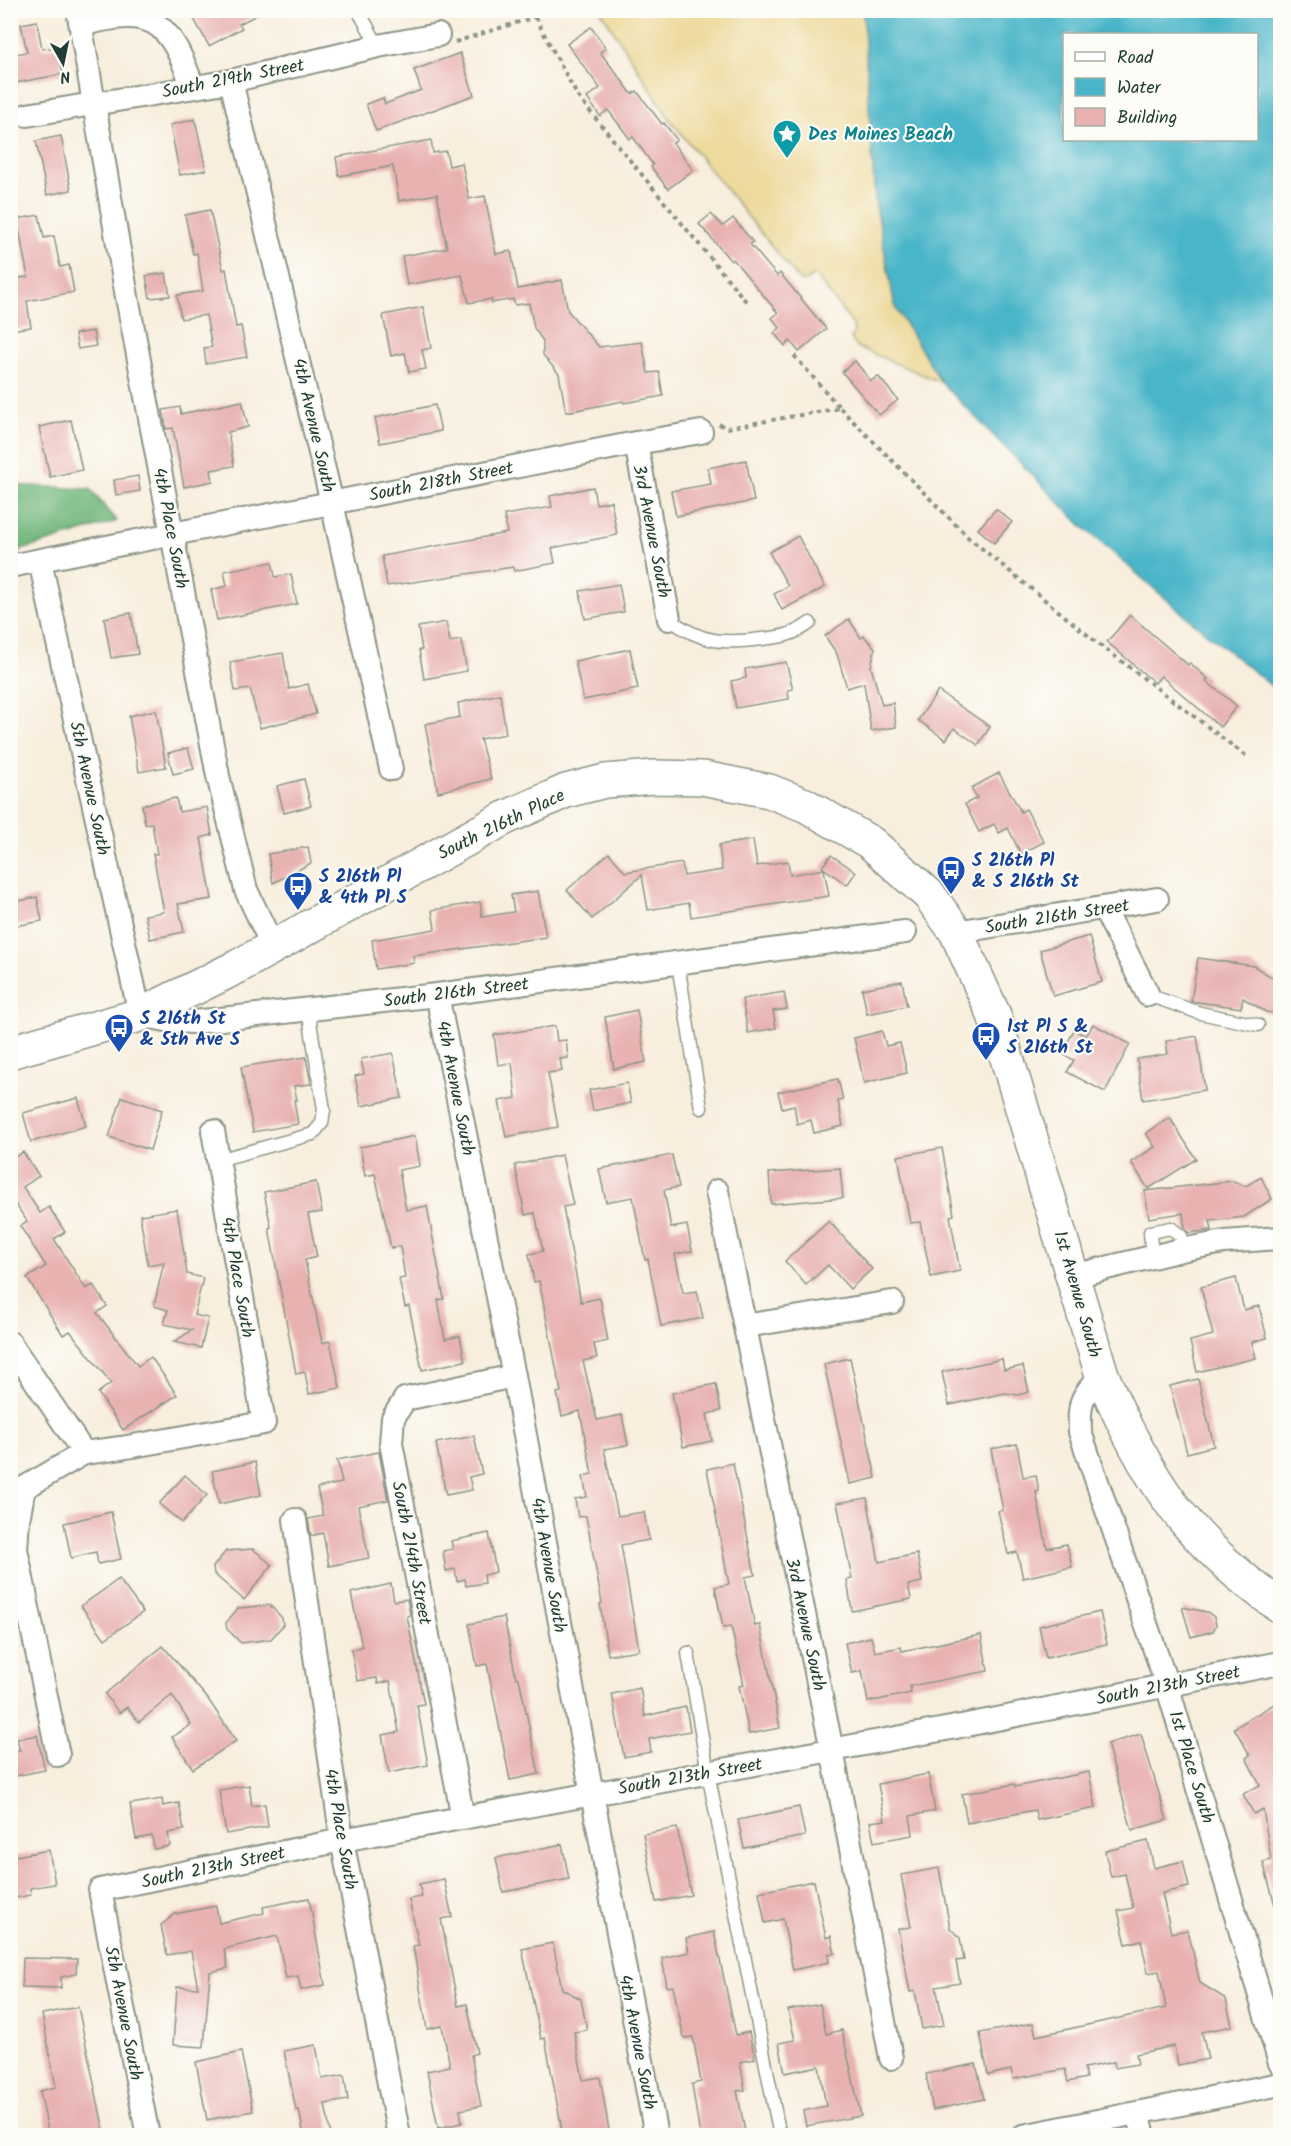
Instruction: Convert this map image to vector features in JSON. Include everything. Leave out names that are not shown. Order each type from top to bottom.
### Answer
[{"type":"main road","name":"South 216th Place","points":[[140,1015],[237,967],[505,818],[566,791],[605,781],[654,777],[703,778],[769,791],[805,805],[872,843],[928,895],[956,932]]},
{"type":"main road","name":"1st Avenue South","points":[[956,932],[994,1016],[1101,1375],[1128,1434],[1149,1472],[1201,1541],[1234,1572],[1281,1606]]},
{"type":"main road","name":"South 216th Street","points":[[10,1052],[140,1015]]},
{"type":"street","points":[[80,18],[129,15],[149,19],[161,28],[180,53],[193,87]]},
{"type":"street","name":"4th Place South","points":[[80,18],[93,103],[218,776],[246,890],[273,947]]},
{"type":"street","name":"South 219th Street","points":[[27,114],[231,81],[378,46],[438,35]]},
{"type":"street","name":"4th Avenue South","points":[[231,81],[332,503],[391,769]]},
{"type":"street","name":"South 218th Street","points":[[10,566],[636,443],[708,426]]},
{"type":"street","name":"3rd Avenue South","points":[[636,443],[669,619]]},
{"type":"street","name":"5th Avenue South","points":[[40,561],[140,1015]]},
{"type":"street","name":"South 216th Street","points":[[956,932],[1157,899]]},
{"type":"street","points":[[1104,908],[1149,995]]},
{"type":"street","name":"South 216th Street","points":[[140,1015],[171,1021],[194,1022],[437,995],[905,932]]},
{"type":"street","name":"4th Avenue South","points":[[437,995],[514,1376],[656,2136]]},
{"type":"street","name":"4th Place South","points":[[84,1453],[264,1423],[213,1131]]},
{"type":"street","name":"3rd Avenue South","points":[[717,1191],[832,1750],[891,2058]]},
{"type":"street","points":[[1073,1276],[1224,1242],[1281,1238]]},
{"type":"street","points":[[745,1326],[892,1302]]},
{"type":"street","points":[[10,1343],[84,1453],[17,1489],[16,1549],[58,1755]]},
{"type":"street","name":"1st Place South","points":[[1101,1375],[1085,1393],[1079,1406],[1080,1432],[1167,1684],[1281,2064]]},
{"type":"street","name":"South 214th Street","points":[[463,1818],[391,1443],[393,1418],[405,1399],[514,1376]]},
{"type":"street","name":"4th Place South","points":[[295,1520],[342,1840],[399,2136]]},
{"type":"street","name":"South 213th Street","points":[[100,1890],[342,1840],[832,1750],[1281,1663]]},
{"type":"street","name":"5th Avenue South","points":[[100,1890],[148,2136]]},
{"type":"street","points":[[1023,2136],[1281,2084]]},
{"type":"street","points":[[1138,2113],[1144,2136]]},
{"type":"lane","points":[[358,10],[378,46]]},
{"type":"lane","points":[[669,619],[682,629],[725,643],[786,636],[798,632],[810,623]]},
{"type":"lane","points":[[678,964],[700,1108]]},
{"type":"lane","points":[[1149,995],[1200,1013],[1258,1026]]},
{"type":"lane","points":[[218,1160],[313,1134],[322,1123],[324,1110],[308,1009]]},
{"type":"lane","points":[[688,1653],[708,1773],[780,2136]]},
{"type":"path","points":[[532,10],[578,97],[749,306]]},
{"type":"path","points":[[438,35],[449,42],[459,42],[535,17]]},
{"type":"path","points":[[791,352],[840,408],[969,538],[1095,641],[1246,756]]},
{"type":"path","points":[[708,426],[727,428],[840,408]]},
{"type":"green space","points":[[10,485],[90,489],[117,521],[11,553]]},
{"type":"sand","name":"Des Moines Beach","points":[[601,11],[863,11],[875,200],[895,307],[942,383],[857,347],[851,338],[854,332],[853,325],[817,277],[814,275],[804,282],[799,280],[671,121]]},
{"type":"water","points":[[863,11],[1280,11],[1280,693],[1195,624],[1082,526],[942,383],[895,307],[875,200]]},
{"type":"building","points":[[189,10],[266,10],[239,24],[242,28],[209,46]]},
{"type":"building","points":[[37,21],[42,49],[58,47],[63,74],[10,84],[10,55],[27,52],[21,24]]},
{"type":"building","points":[[591,27],[606,48],[600,52],[632,94],[637,91],[662,124],[664,123],[677,140],[673,143],[693,170],[668,189],[651,167],[653,165],[633,137],[630,139],[608,110],[600,116],[587,98],[600,88],[567,44]]},
{"type":"building","points":[[460,53],[474,95],[376,131],[366,104],[383,98],[385,104],[421,90],[414,70]]},
{"type":"building","points":[[195,119],[206,170],[180,175],[170,125]]},
{"type":"building","points":[[61,136],[71,190],[47,195],[36,141]]},
{"type":"building","points":[[431,140],[433,153],[446,151],[449,166],[462,163],[469,199],[485,196],[496,254],[511,251],[518,289],[562,280],[568,311],[599,347],[642,342],[648,373],[659,372],[663,396],[566,412],[559,374],[543,355],[543,341],[534,328],[529,303],[515,305],[513,299],[492,303],[491,299],[469,303],[462,275],[407,285],[402,256],[447,248],[437,194],[399,201],[393,166],[339,176],[336,157]]},
{"type":"building","points":[[210,210],[223,270],[226,269],[236,327],[241,326],[247,357],[206,364],[204,348],[212,347],[206,315],[181,319],[177,295],[203,291],[197,253],[193,254],[185,215]]},
{"type":"building","points":[[711,214],[723,226],[733,218],[753,242],[750,244],[777,276],[780,273],[826,329],[799,352],[790,341],[785,346],[774,333],[780,328],[772,318],[778,313],[733,259],[731,261],[699,224]]},
{"type":"building","points":[[39,215],[44,238],[54,236],[60,267],[69,265],[74,292],[27,301],[31,327],[10,330],[10,279],[28,277],[17,219]]},
{"type":"building","points":[[166,273],[170,296],[150,298],[146,276]]},
{"type":"building","points":[[423,307],[431,348],[422,350],[426,369],[409,372],[405,353],[391,356],[383,315]]},
{"type":"building","points":[[93,331],[96,346],[78,349],[75,334]]},
{"type":"building","points":[[855,361],[871,381],[878,376],[898,400],[879,415],[842,372]]},
{"type":"building","points":[[242,401],[248,427],[228,432],[234,466],[211,470],[213,481],[184,487],[173,428],[166,429],[163,410],[180,407],[181,414]]},
{"type":"building","points":[[435,405],[441,431],[380,443],[375,418]]},
{"type":"building","points":[[71,420],[82,470],[50,477],[39,427]]},
{"type":"building","points":[[746,460],[754,501],[676,516],[671,491],[711,484],[708,468]]},
{"type":"building","points":[[138,476],[140,491],[116,495],[114,480]]},
{"type":"building","points":[[593,487],[596,504],[611,501],[617,535],[552,548],[555,563],[514,571],[513,567],[387,586],[382,556],[507,533],[504,515],[552,507],[550,496]]},
{"type":"building","points":[[996,509],[1012,522],[994,543],[978,529]]},
{"type":"building","points":[[798,536],[825,587],[782,610],[774,594],[788,586],[769,552]]},
{"type":"building","points":[[272,562],[275,577],[291,574],[297,604],[217,620],[211,590],[227,586],[224,571]]},
{"type":"building","points":[[619,584],[624,612],[585,619],[580,591]]},
{"type":"building","points":[[131,613],[138,654],[111,658],[104,618]]},
{"type":"building","points":[[1130,615],[1188,665],[1190,663],[1208,679],[1206,681],[1237,706],[1220,727],[1161,676],[1155,683],[1107,642]]},
{"type":"building","points":[[849,619],[861,638],[864,636],[875,648],[871,667],[882,705],[893,703],[896,727],[871,731],[864,683],[847,688],[837,654],[825,636]]},
{"type":"building","points":[[446,622],[450,642],[461,640],[467,671],[424,679],[418,627]]},
{"type":"building","points":[[630,649],[638,689],[583,700],[575,661]]},
{"type":"building","points":[[283,653],[289,689],[308,684],[316,714],[260,728],[250,689],[235,691],[230,662]]},
{"type":"building","points":[[786,662],[793,689],[788,690],[789,699],[736,708],[731,681],[746,678],[745,669]]},
{"type":"building","points":[[938,691],[990,727],[978,745],[954,728],[946,740],[918,720]]},
{"type":"building","points":[[500,694],[506,734],[480,739],[491,779],[438,792],[425,724],[460,717],[458,703]]},
{"type":"building","points":[[156,710],[166,767],[139,772],[129,716]]},
{"type":"building","points":[[188,748],[194,769],[173,774],[168,753]]},
{"type":"building","points":[[999,773],[1021,812],[1026,809],[1044,842],[1021,854],[1008,828],[999,833],[994,824],[979,832],[965,804],[977,798],[971,788]]},
{"type":"building","points":[[304,779],[311,806],[284,813],[277,786]]},
{"type":"building","points":[[176,798],[179,812],[207,807],[212,835],[201,838],[212,899],[178,904],[184,932],[150,939],[145,915],[164,912],[153,854],[157,854],[152,823],[145,824],[142,805]]},
{"type":"building","points":[[753,840],[757,866],[788,861],[790,875],[824,869],[829,896],[691,917],[689,903],[648,910],[642,875],[592,919],[567,890],[609,853],[625,872],[682,863],[684,876],[722,870],[719,845]]},
{"type":"building","points":[[308,847],[311,863],[273,883],[268,854]]},
{"type":"building","points":[[831,855],[856,872],[847,885],[822,867]]},
{"type":"building","points":[[538,891],[546,937],[413,956],[414,963],[376,969],[372,940],[435,929],[432,910],[480,902],[482,917],[514,912],[511,895]]},
{"type":"building","points":[[37,897],[42,921],[10,927],[10,903]]},
{"type":"building","points":[[1089,936],[1102,982],[1053,996],[1040,950]]},
{"type":"building","points":[[1198,958],[1254,966],[1281,983],[1281,1014],[1266,1012],[1243,998],[1241,1008],[1191,1001]]},
{"type":"building","points":[[902,981],[907,1006],[867,1014],[862,989]]},
{"type":"building","points":[[784,992],[787,1009],[773,1011],[776,1028],[748,1033],[742,999]]},
{"type":"building","points":[[637,1010],[646,1062],[614,1069],[605,1017]]},
{"type":"building","points":[[1093,1024],[1130,1044],[1105,1092],[1067,1072],[1074,1060],[1062,1054],[1074,1030],[1086,1036]]},
{"type":"building","points":[[555,1026],[557,1041],[566,1040],[568,1058],[560,1059],[562,1071],[548,1073],[558,1127],[506,1137],[499,1101],[516,1098],[512,1063],[498,1065],[494,1035]]},
{"type":"building","points":[[882,1031],[886,1046],[900,1043],[907,1073],[864,1083],[854,1038]]},
{"type":"building","points":[[1197,1036],[1205,1090],[1143,1100],[1137,1059],[1168,1054],[1166,1041]]},
{"type":"building","points":[[393,1053],[402,1098],[361,1106],[355,1076],[364,1074],[361,1059]]},
{"type":"building","points":[[306,1057],[311,1084],[294,1086],[298,1124],[253,1132],[241,1067]]},
{"type":"building","points":[[838,1079],[843,1100],[838,1101],[843,1126],[814,1133],[811,1120],[797,1124],[794,1105],[782,1108],[778,1092]]},
{"type":"building","points":[[627,1083],[631,1103],[593,1111],[589,1090]]},
{"type":"building","points":[[122,1097],[162,1110],[150,1150],[109,1137]]},
{"type":"building","points":[[78,1098],[86,1126],[31,1142],[23,1113]]},
{"type":"building","points":[[1170,1118],[1196,1159],[1148,1189],[1131,1162],[1155,1147],[1146,1133]]},
{"type":"building","points":[[415,1136],[420,1166],[399,1170],[406,1210],[427,1206],[444,1299],[438,1300],[445,1339],[460,1336],[465,1361],[422,1370],[409,1306],[405,1307],[399,1279],[405,1278],[400,1246],[391,1248],[375,1174],[365,1176],[360,1147]]},
{"type":"building","points":[[942,1148],[954,1215],[950,1216],[960,1271],[931,1277],[920,1222],[910,1223],[898,1156]]},
{"type":"building","points":[[23,1152],[39,1176],[23,1187],[40,1213],[49,1207],[65,1232],[54,1239],[86,1289],[93,1285],[107,1306],[97,1313],[138,1366],[151,1357],[177,1395],[123,1430],[98,1393],[111,1383],[70,1331],[63,1335],[27,1278],[46,1266],[20,1226],[27,1221],[10,1196],[10,1160]]},
{"type":"building","points":[[562,1155],[573,1205],[563,1207],[581,1302],[600,1298],[608,1341],[594,1344],[597,1358],[583,1361],[597,1420],[622,1415],[628,1445],[604,1449],[618,1516],[644,1512],[649,1540],[621,1545],[639,1650],[608,1655],[600,1604],[602,1603],[586,1516],[578,1517],[575,1499],[587,1497],[583,1476],[592,1474],[580,1411],[562,1416],[557,1393],[561,1392],[539,1281],[534,1282],[529,1254],[543,1251],[535,1213],[525,1215],[515,1165]]},
{"type":"building","points":[[672,1155],[679,1187],[664,1190],[671,1228],[687,1225],[692,1251],[675,1254],[683,1293],[697,1291],[703,1318],[661,1326],[633,1197],[606,1202],[599,1169]]},
{"type":"building","points":[[840,1168],[843,1198],[771,1204],[769,1173]]},
{"type":"building","points":[[1261,1177],[1272,1199],[1244,1217],[1210,1221],[1212,1230],[1189,1233],[1185,1229],[1183,1213],[1149,1218],[1145,1191],[1233,1181],[1246,1186]]},
{"type":"building","points":[[316,1182],[322,1212],[308,1214],[317,1257],[305,1260],[322,1343],[330,1341],[340,1388],[309,1394],[305,1372],[296,1374],[264,1192]]},
{"type":"building","points":[[177,1209],[187,1274],[203,1278],[194,1315],[208,1318],[201,1348],[174,1342],[192,1330],[164,1324],[168,1310],[154,1306],[164,1262],[148,1265],[140,1215]]},
{"type":"building","points":[[829,1221],[872,1269],[850,1289],[828,1265],[806,1285],[785,1261]]},
{"type":"building","points":[[1236,1278],[1244,1310],[1259,1306],[1267,1338],[1252,1342],[1256,1358],[1197,1372],[1190,1341],[1213,1335],[1201,1287]]},
{"type":"building","points":[[850,1358],[876,1478],[850,1484],[824,1364]]},
{"type":"building","points":[[1002,1359],[1004,1370],[1023,1366],[1029,1392],[1018,1395],[1005,1393],[949,1405],[942,1372]]},
{"type":"building","points":[[1198,1379],[1214,1446],[1187,1453],[1170,1386]]},
{"type":"building","points":[[716,1384],[721,1411],[707,1414],[712,1441],[683,1447],[672,1393]]},
{"type":"building","points":[[474,1436],[482,1474],[469,1477],[472,1490],[446,1495],[436,1443]]},
{"type":"building","points":[[1017,1444],[1023,1477],[1036,1475],[1039,1491],[1036,1492],[1047,1548],[1067,1544],[1072,1567],[1023,1578],[1017,1552],[1008,1554],[998,1511],[1003,1510],[991,1449]]},
{"type":"building","points":[[379,1452],[388,1500],[358,1506],[369,1558],[329,1566],[323,1533],[311,1536],[308,1519],[323,1516],[317,1488],[342,1483],[337,1460]]},
{"type":"building","points":[[255,1462],[261,1495],[219,1504],[212,1471]]},
{"type":"building","points":[[733,1463],[755,1575],[745,1577],[755,1626],[760,1625],[780,1728],[749,1734],[739,1686],[744,1685],[731,1626],[723,1628],[715,1587],[729,1584],[707,1469]]},
{"type":"building","points":[[185,1475],[207,1495],[182,1523],[159,1504]]},
{"type":"building","points":[[867,1498],[879,1562],[917,1554],[922,1582],[908,1585],[911,1599],[852,1611],[847,1580],[852,1579],[837,1503]]},
{"type":"building","points":[[111,1512],[121,1559],[98,1564],[96,1552],[71,1558],[64,1523]]},
{"type":"building","points":[[489,1533],[496,1572],[484,1575],[485,1583],[466,1586],[465,1579],[457,1581],[455,1569],[446,1571],[443,1551],[453,1549],[451,1541]]},
{"type":"building","points":[[253,1549],[272,1565],[244,1600],[214,1574],[213,1567],[226,1551]]},
{"type":"building","points":[[119,1579],[143,1612],[105,1639],[81,1606]]},
{"type":"building","points":[[391,1584],[394,1601],[407,1599],[410,1615],[407,1616],[424,1704],[417,1705],[428,1765],[389,1773],[382,1735],[399,1732],[390,1681],[378,1684],[377,1678],[357,1681],[351,1649],[362,1647],[351,1593]]},
{"type":"building","points":[[270,1605],[282,1618],[283,1625],[271,1639],[241,1643],[227,1629],[226,1623],[238,1608]]},
{"type":"building","points":[[1182,1607],[1207,1612],[1214,1617],[1216,1625],[1213,1631],[1191,1637]]},
{"type":"building","points":[[1100,1612],[1107,1644],[1046,1658],[1039,1626]]},
{"type":"building","points":[[504,1617],[539,1774],[510,1780],[487,1664],[477,1666],[469,1624]]},
{"type":"building","points":[[981,1635],[988,1671],[910,1686],[911,1693],[868,1702],[862,1671],[852,1673],[845,1643],[871,1637],[875,1652],[901,1647],[902,1651]]},
{"type":"building","points":[[163,1646],[208,1699],[236,1741],[193,1769],[172,1737],[191,1725],[172,1695],[139,1722],[127,1707],[119,1713],[105,1694]]},
{"type":"building","points":[[640,1688],[645,1716],[686,1707],[690,1731],[649,1739],[651,1752],[624,1757],[612,1694]]},
{"type":"building","points":[[1281,1700],[1281,1908],[1276,1909],[1263,1862],[1271,1860],[1263,1809],[1254,1814],[1243,1794],[1260,1785],[1246,1758],[1250,1755],[1234,1728]]},
{"type":"building","points":[[1141,1734],[1167,1820],[1132,1830],[1107,1744]]},
{"type":"building","points":[[37,1735],[45,1770],[10,1777],[10,1751],[20,1750],[17,1739]]},
{"type":"building","points":[[1089,1772],[1096,1808],[1037,1820],[1035,1810],[967,1823],[962,1794],[1014,1784],[1015,1787]]},
{"type":"building","points":[[928,1774],[935,1811],[910,1816],[913,1835],[874,1842],[870,1822],[885,1820],[878,1784]]},
{"type":"building","points":[[249,1785],[252,1806],[265,1804],[268,1827],[226,1834],[219,1790]]},
{"type":"building","points":[[162,1799],[163,1806],[179,1803],[184,1830],[168,1833],[170,1846],[154,1849],[152,1836],[136,1839],[130,1804]]},
{"type":"building","points":[[799,1807],[805,1836],[744,1848],[738,1820]]},
{"type":"building","points":[[677,1828],[691,1895],[656,1902],[643,1834]]},
{"type":"building","points":[[1148,1841],[1154,1868],[1183,1861],[1189,1887],[1162,1893],[1171,1933],[1188,1930],[1200,1983],[1226,1999],[1232,2026],[1202,2032],[1208,2059],[1178,2065],[1174,2046],[1136,2054],[1138,2064],[1115,2068],[1114,2062],[1084,2068],[1086,2078],[1068,2082],[1065,2069],[1013,2079],[1011,2070],[988,2075],[980,2033],[1033,2023],[1036,2036],[1166,2008],[1159,1971],[1148,1973],[1141,1940],[1126,1944],[1118,1911],[1133,1908],[1125,1874],[1111,1877],[1105,1851]]},
{"type":"building","points":[[562,1844],[569,1879],[503,1892],[496,1858]]},
{"type":"building","points":[[49,1850],[55,1884],[30,1888],[31,1895],[10,1899],[10,1857]]},
{"type":"building","points":[[939,1868],[950,1928],[960,1938],[964,1960],[956,1961],[960,1983],[936,1987],[944,2025],[922,2029],[915,1991],[910,1992],[898,1929],[911,1927],[901,1875]]},
{"type":"building","points":[[444,1879],[452,1917],[441,1919],[458,2006],[467,2004],[477,2053],[471,2055],[481,2106],[460,2110],[462,2123],[438,2128],[427,2071],[450,2066],[442,2026],[427,2029],[413,1946],[419,1945],[409,1899],[422,1897],[419,1884]]},
{"type":"building","points":[[814,1881],[826,1938],[831,1936],[835,1953],[828,1954],[829,1962],[793,1970],[783,1919],[765,1923],[759,1892]]},
{"type":"building","points":[[309,1898],[325,1985],[301,1990],[298,1976],[286,1978],[277,1936],[224,1949],[228,1968],[210,1972],[204,2047],[173,2045],[177,1987],[198,1988],[191,1951],[167,1955],[161,1925],[175,1914],[216,1906],[219,1923],[264,1913],[263,1907]]},
{"type":"building","points":[[714,1932],[736,2035],[749,2032],[755,2059],[740,2062],[745,2090],[737,2091],[746,2136],[700,2136],[692,2084],[701,2082],[693,2037],[684,2038],[673,1986],[667,1987],[662,1958],[689,1952],[686,1938]]},
{"type":"building","points":[[553,1943],[562,1989],[581,1999],[587,2030],[574,2032],[583,2080],[600,2077],[610,2136],[563,2136],[545,2038],[541,2039],[522,1949]]},
{"type":"building","points":[[23,1958],[77,1959],[76,1974],[61,1977],[61,1988],[22,1987]]},
{"type":"building","points":[[820,2004],[826,2034],[842,2030],[861,2116],[806,2126],[803,2111],[826,2106],[819,2066],[785,2073],[779,2043],[795,2040],[788,2010]]},
{"type":"building","points":[[78,2007],[105,2136],[49,2136],[40,2091],[56,2087],[42,2014]]},
{"type":"building","points":[[316,2045],[322,2079],[344,2075],[348,2100],[325,2104],[331,2136],[304,2136],[299,2110],[296,2110],[284,2051]]},
{"type":"building","points":[[241,2052],[253,2111],[207,2120],[196,2062]]},
{"type":"building","points":[[976,2064],[984,2099],[933,2110],[926,2074]]},
{"type":"place","name":"Des Moines Beach","points":[[787,160]]},
{"type":"place","name":"S 216th Pl & S 216th St","points":[[951,896]]},
{"type":"place","name":"S 216th Pl & 4th Pl S","points":[[298,912]]},
{"type":"place","name":"S 216th St & 5th Ave S","points":[[119,1054]]},
{"type":"place","name":"1st Pl S & S 216th St","points":[[986,1062]]}]
